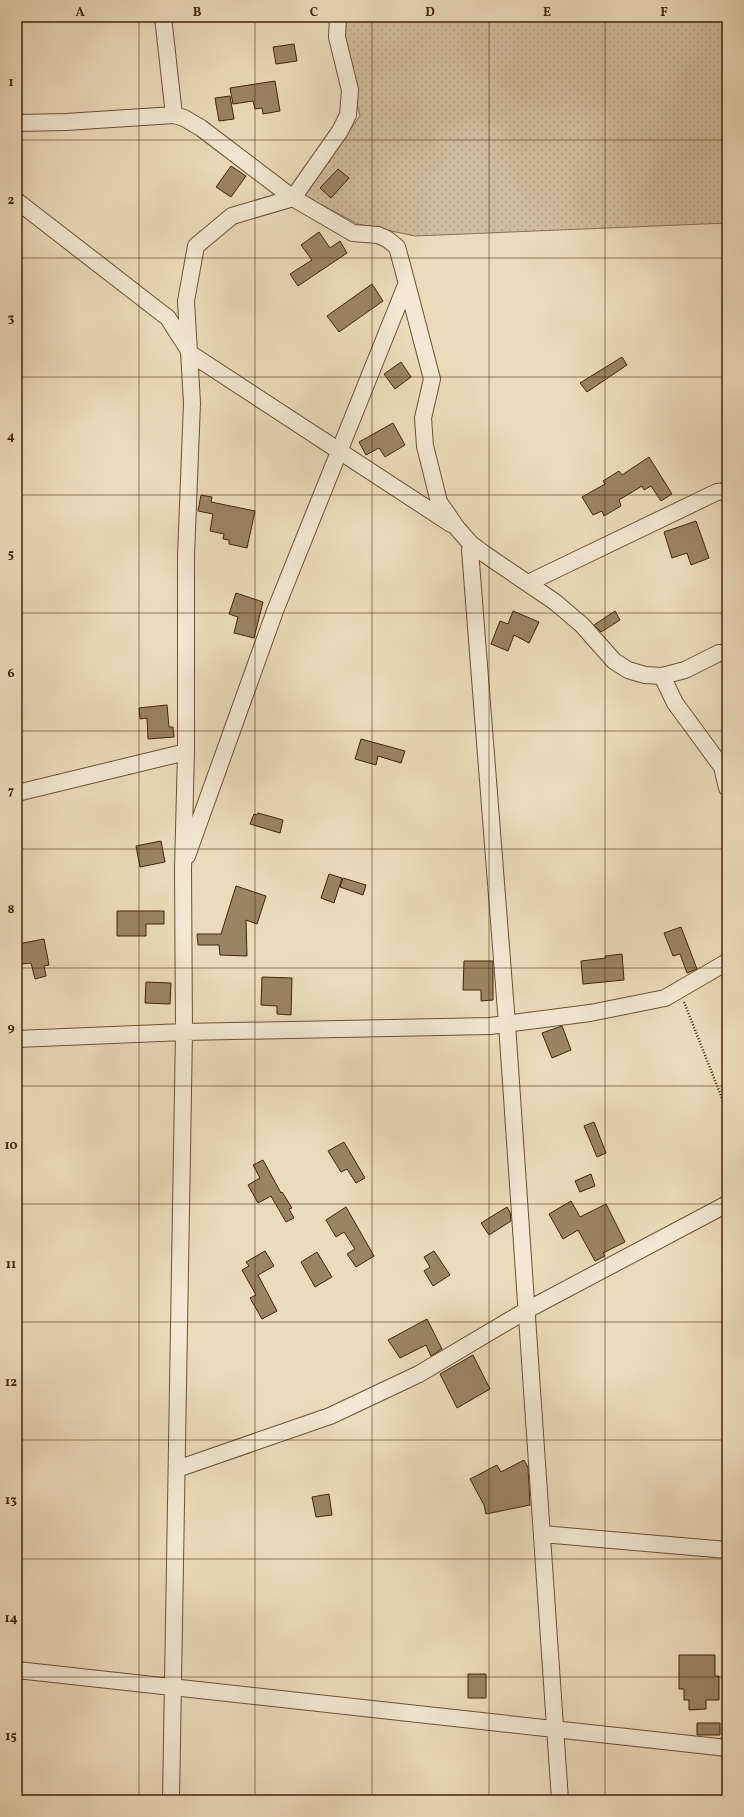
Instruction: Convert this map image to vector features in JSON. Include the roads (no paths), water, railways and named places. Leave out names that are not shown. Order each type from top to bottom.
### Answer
[{"type":"street","points":[[163,17],[174,115]]},
{"type":"street","points":[[170,1800],[184,1032],[183,869],[186,752],[186,556],[192,403],[191,354],[186,301],[196,246],[232,216],[293,198],[317,166],[340,131],[348,115],[350,90],[337,38],[338,17]]},
{"type":"street","points":[[17,123],[66,122],[174,115],[184,118],[201,128],[293,198],[353,233],[378,235],[393,244],[398,251],[432,379],[423,418],[425,446],[438,502],[457,528],[471,544],[528,583],[582,625],[614,662],[628,670],[646,676],[662,676],[685,670],[719,653],[727,653]]},
{"type":"street","points":[[17,200],[168,318],[191,354],[457,528]]},
{"type":"street","points":[[183,869],[276,611],[406,285]]},
{"type":"street","points":[[528,583],[717,492],[727,491]]},
{"type":"street","points":[[470,550],[507,1024],[560,1800]]},
{"type":"street","points":[[662,676],[675,703],[722,767],[727,788]]},
{"type":"street","points":[[17,793],[186,752]]},
{"type":"street","points":[[17,1039],[184,1032],[483,1026],[507,1024],[590,1013],[665,998],[727,962]]},
{"type":"street","points":[[176,1469],[330,1416],[420,1374],[527,1310],[727,1204]]},
{"type":"street","points":[[542,1534],[727,1550]]},
{"type":"street","points":[[17,1670],[727,1748]]}]
